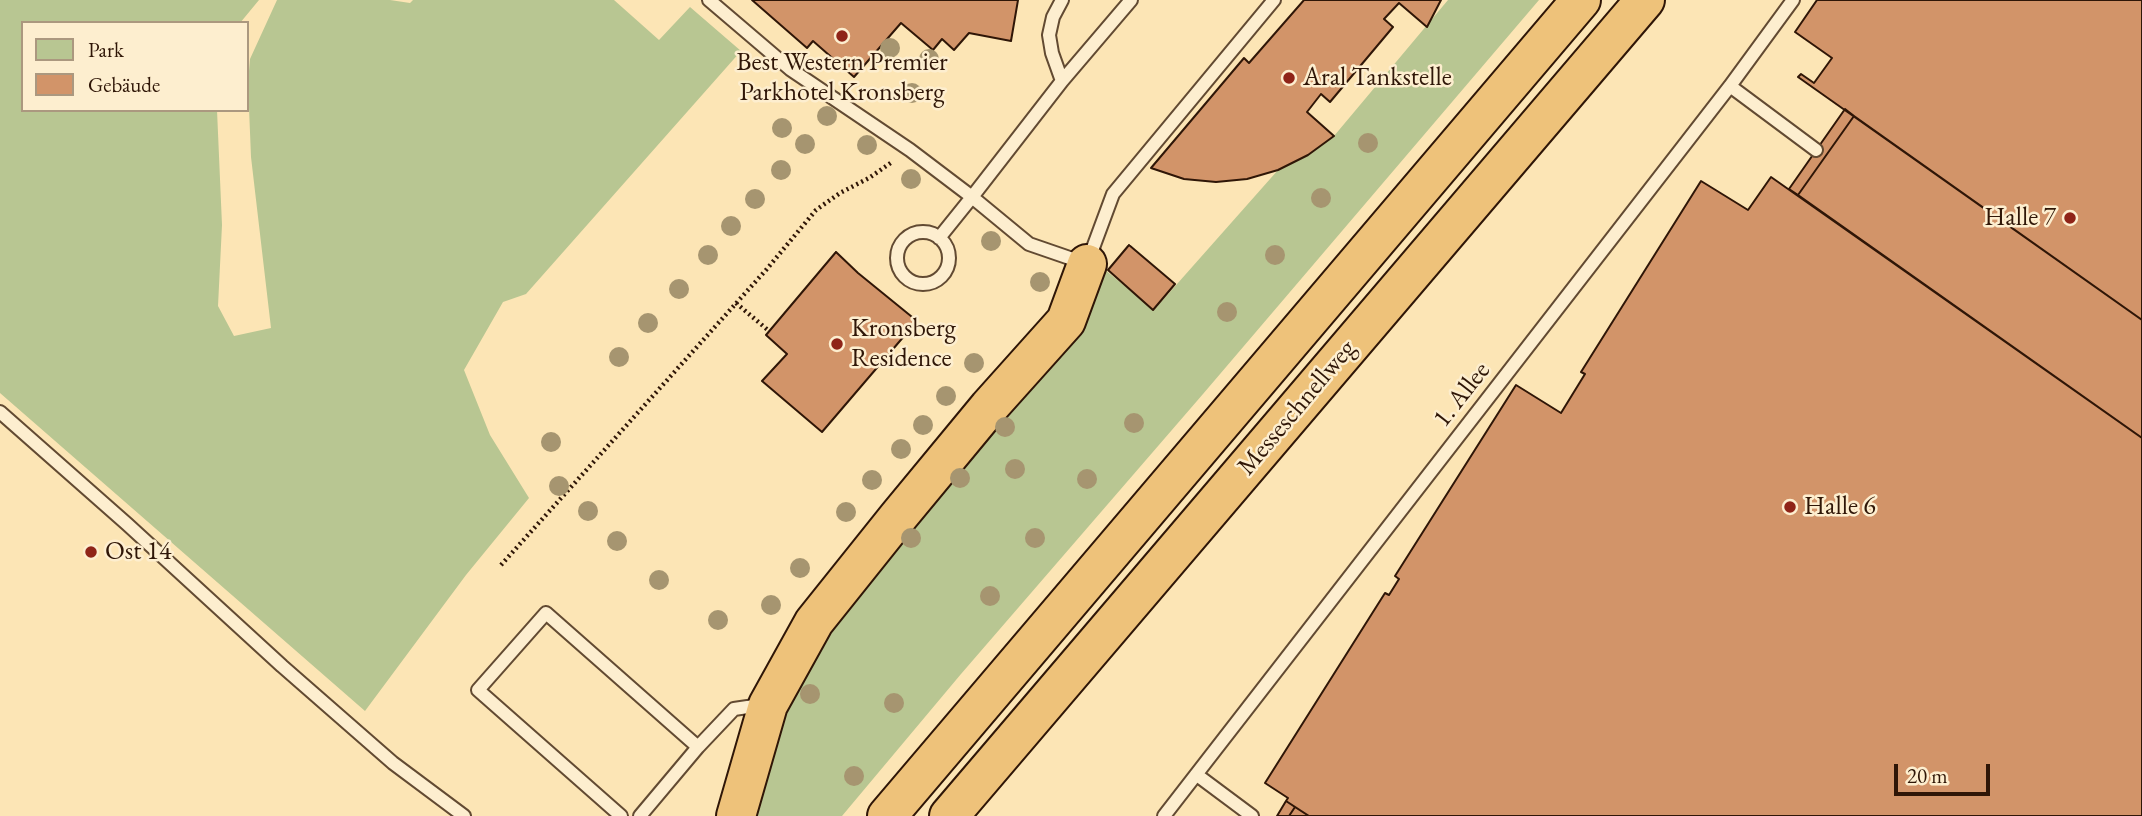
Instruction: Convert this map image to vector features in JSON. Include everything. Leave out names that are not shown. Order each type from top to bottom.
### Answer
[{"type":"highway","name":"Messeschnellweg","points":[[887,816],[1581,0]]},
{"type":"highway","name":"Messeschnellweg","points":[[949,816],[1645,0]]},
{"type":"highway","points":[[736,816],[768,705],[814,622],[915,497],[1066,321],[1087,264]]},
{"type":"lane","points":[[709,0],[790,69],[910,150],[1028,244],[1087,264],[1113,194],[1274,0]]},
{"type":"lane","points":[[1062,0],[1053,17],[1049,35],[1062,81]]},
{"type":"lane","points":[[939,238],[1062,81],[1131,0]]},
{"type":"lane","name":"1. Allee","points":[[1164,816],[1730,86],[1793,0]]},
{"type":"lane","points":[[1730,86],[1816,150]]},
{"type":"lane","points":[[925,232],[939,238],[949,254],[946,271],[933,283],[924,285],[908,279],[902,273],[897,257],[903,242],[917,233],[925,232]]},
{"type":"lane","points":[[0,412],[393,763],[464,816]]},
{"type":"lane","points":[[621,816],[478,690],[546,613],[698,747]]},
{"type":"lane","points":[[640,816],[734,709],[768,705]]},
{"type":"lane","points":[[1196,775],[1252,816]]},
{"type":"path","points":[[502,565],[816,210],[910,150]]},
{"type":"path","points":[[736,303],[769,331]]},
{"type":"green space","points":[[0,0],[259,0],[242,21],[21,21],[21,112],[217,112],[222,225],[218,306],[234,336],[271,328],[251,157],[248,83],[250,59],[277,0],[390,0],[410,3],[413,0],[614,0],[659,40],[690,7],[741,51],[526,294],[503,302],[464,370],[490,435],[529,498],[466,575],[365,711],[0,393]]},
{"type":"green space","points":[[1448,0],[1539,0],[842,816],[751,816],[778,720],[821,633],[1017,392],[1092,309],[1104,269],[1154,310],[1278,170],[1308,155],[1334,136]]},
{"type":"building","name":"Best Western Premier Parkhotel Kronsberg","points":[[752,0],[1018,0],[1011,41],[969,33],[954,50],[942,39],[933,50],[901,23],[854,77],[813,41],[807,48]]},
{"type":"building","name":"Aral Tankstelle","points":[[1304,0],[1441,0],[1427,27],[1399,3],[1384,19],[1393,27],[1330,102],[1321,94],[1307,112],[1334,136],[1308,155],[1278,170],[1247,179],[1216,182],[1184,179],[1151,168],[1244,58],[1249,63]]},
{"type":"building","name":"Halle 7","points":[[1817,0],[2142,0],[2142,320],[1798,77],[1801,74],[1814,83],[1832,58],[1795,32]]},
{"type":"building","points":[[1845,109],[1854,116],[1798,195],[1789,189]]},
{"type":"building","points":[[1854,116],[2142,320],[2142,438],[1798,195]]},
{"type":"building","name":"Halle 6","points":[[1771,177],[2142,438],[2142,816],[1309,816],[1286,801],[1288,798],[1265,783],[1385,593],[1389,595],[1399,579],[1395,576],[1516,385],[1561,413],[1585,374],[1581,372],[1701,181],[1748,210]]},
{"type":"building","points":[[1129,245],[1175,284],[1153,310],[1108,270]]},
{"type":"building","name":"Kronsberg Residence","points":[[836,252],[917,321],[822,432],[762,381],[787,354],[766,335]]},
{"type":"building","points":[[1286,801],[1295,807],[1289,816],[1277,816]]},
{"type":"building","points":[[1295,807],[1309,816],[1289,816]]},
{"type":"place","name":"Best Western Premier Parkhotel Kronsberg","points":[[842,36]]},
{"type":"place","name":"Aral Tankstelle","points":[[1289,78]]},
{"type":"place","name":"Halle 7","points":[[2070,218]]},
{"type":"place","name":"Kronsberg Residence","points":[[837,344]]},
{"type":"place","name":"Halle 6","points":[[1790,507]]},
{"type":"place","name":"Ost 14","points":[[91,552]]}]
